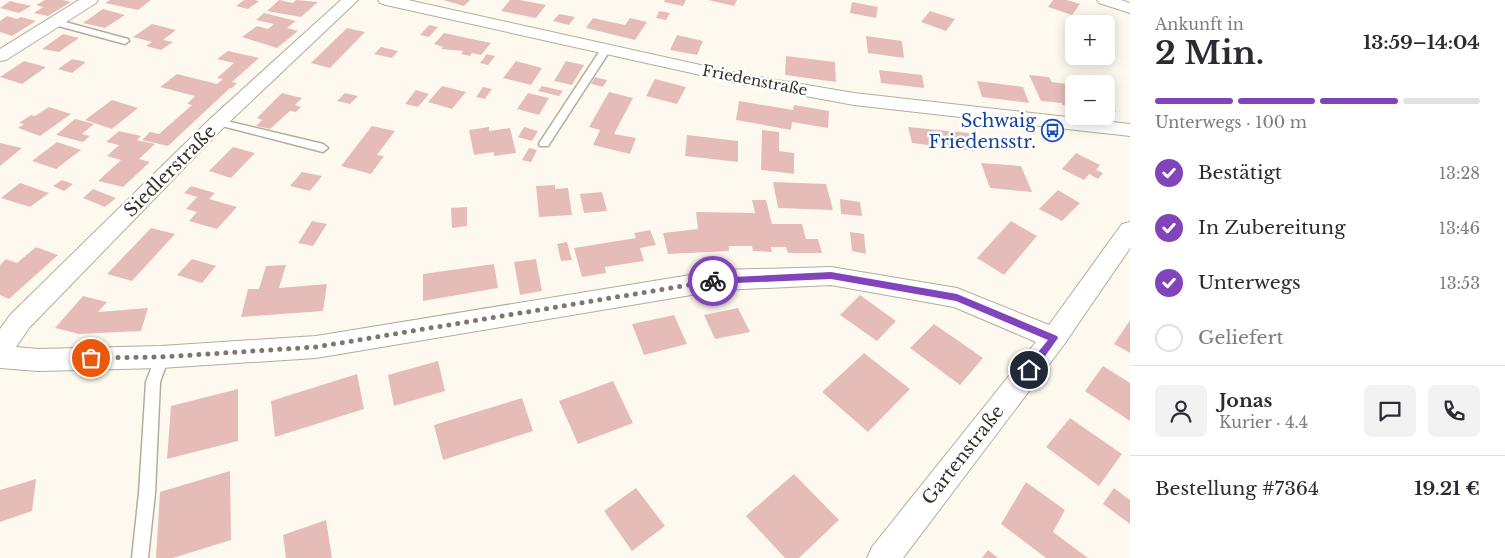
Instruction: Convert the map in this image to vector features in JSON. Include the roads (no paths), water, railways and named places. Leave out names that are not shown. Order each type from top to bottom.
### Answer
[{"type":"street","points":[[0,56],[90,0]]},
{"type":"street","name":"Siedlerstraße","points":[[0,350],[20,321],[218,122],[350,0]]},
{"type":"street","name":"Friedenstraße","points":[[386,0],[741,79],[854,99],[1130,130]]},
{"type":"street","points":[[1104,0],[1130,8]]},
{"type":"street","name":"Gartenstraße","points":[[883,558],[1054,338],[1130,230]]},
{"type":"street","points":[[0,358],[38,360],[162,357],[316,347],[722,280],[831,276],[957,298],[1054,338]]},
{"type":"lane","points":[[54,22],[125,40]]},
{"type":"lane","points":[[544,144],[606,49]]},
{"type":"lane","points":[[218,122],[323,148]]},
{"type":"lane","points":[[140,558],[147,494],[153,382],[162,357]]},
{"type":"place","name":"Schwaig Friedensstr.","points":[[1052,131]]}]
